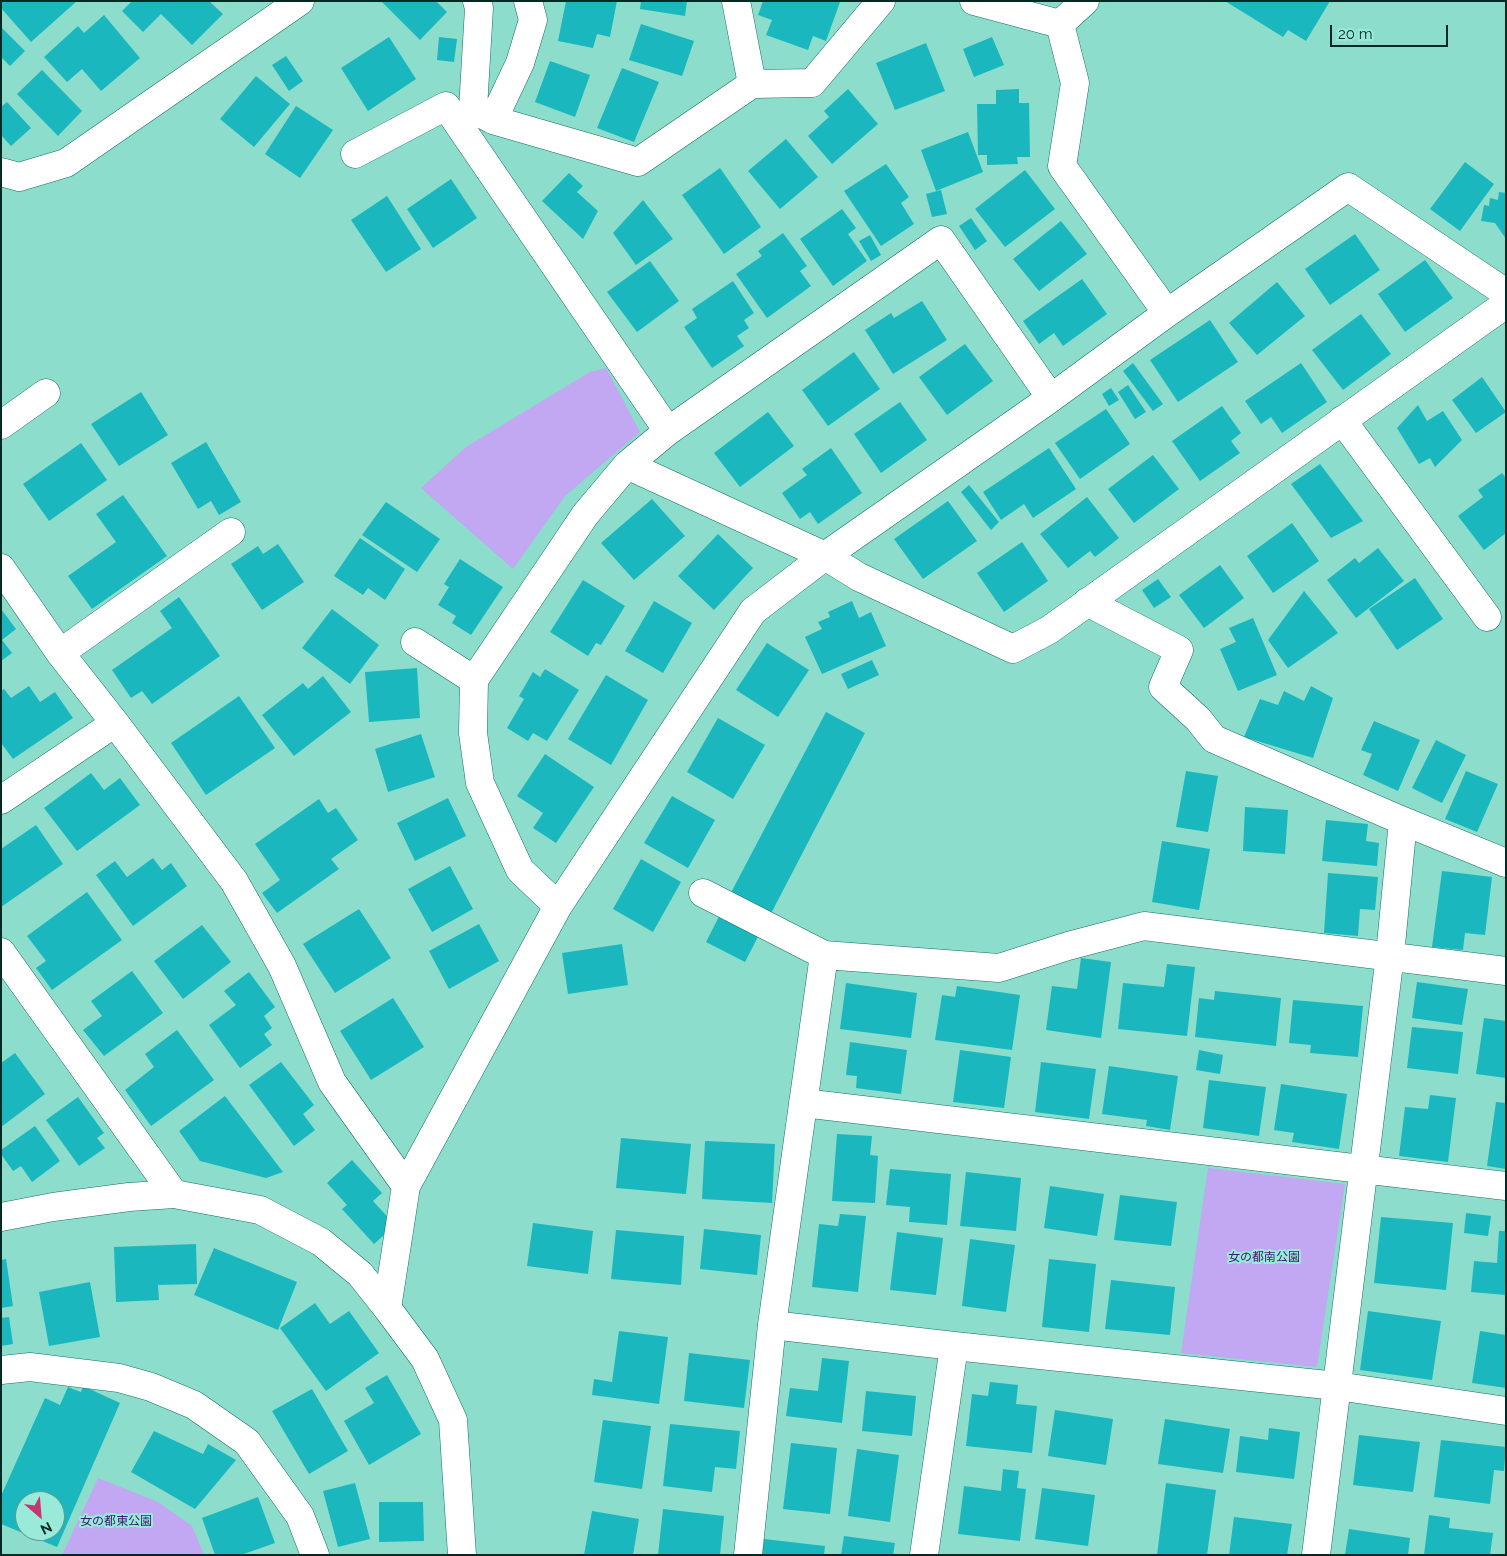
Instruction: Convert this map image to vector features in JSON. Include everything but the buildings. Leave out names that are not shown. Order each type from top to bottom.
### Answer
[{"type":"street","points":[[1,172],[19,177],[66,163],[300,1]]},
{"type":"street","points":[[477,1],[479,8],[475,119],[668,431]]},
{"type":"street","points":[[475,119],[520,63],[534,20],[528,1]]},
{"type":"street","points":[[736,1],[752,84]]},
{"type":"street","points":[[355,154],[446,106],[475,119],[638,162],[752,84],[812,83],[881,1]]},
{"type":"street","points":[[974,1],[1060,24]]},
{"type":"street","points":[[1060,24],[1085,1]]},
{"type":"street","points":[[1060,24],[1075,83],[1062,166],[1167,313]]},
{"type":"street","points":[[387,1308],[406,1186],[558,906],[753,610],[825,556],[1348,187],[1506,293]]},
{"type":"street","points":[[558,906],[520,870],[480,783],[473,732],[474,680],[585,515],[627,465],[668,431],[941,240],[1051,398]]},
{"type":"street","points":[[627,465],[825,556],[858,577],[1013,649],[1048,630],[1506,304]]},
{"type":"street","points":[[1,425],[46,393]]},
{"type":"street","points":[[1342,420],[1487,617]]},
{"type":"street","points":[[60,653],[231,532]]},
{"type":"street","points":[[1,568],[60,653],[234,882],[282,966],[332,1082],[406,1186]]},
{"type":"street","points":[[1087,602],[1179,650],[1163,688],[1198,719],[1214,739],[1403,821],[1506,863]]},
{"type":"street","points":[[415,642],[474,680]]},
{"type":"street","points":[[1,800],[115,723]]},
{"type":"street","points":[[1316,1555],[1390,955],[1403,821]]},
{"type":"street","points":[[703,893],[824,955],[999,968],[1068,946],[1144,926],[1390,955],[1506,971]]},
{"type":"street","points":[[1,952],[174,1194]]},
{"type":"street","points":[[748,1555],[772,1325],[824,955]]},
{"type":"street","points":[[802,1103],[1506,1186]]},
{"type":"street","points":[[1,1217],[53,1207],[129,1197],[174,1194],[260,1210],[321,1242],[360,1274],[425,1359],[453,1420],[462,1555]]},
{"type":"street","points":[[772,1325],[1337,1386],[1506,1411]]},
{"type":"street","points":[[924,1555],[954,1346]]},
{"type":"street","points":[[1,1370],[30,1367],[119,1378],[151,1387],[194,1405],[247,1442],[300,1516],[315,1555]]},
{"type":"green space","points":[[606,368],[640,432],[565,496],[513,569],[421,488],[466,447],[590,372]]},
{"type":"green space","name":"女の都南公園","points":[[1208,1168],[1345,1184],[1317,1367],[1181,1353]]},
{"type":"green space","name":"女の都東公園","points":[[98,1478],[158,1502],[192,1526],[204,1555],[62,1555]]}]
